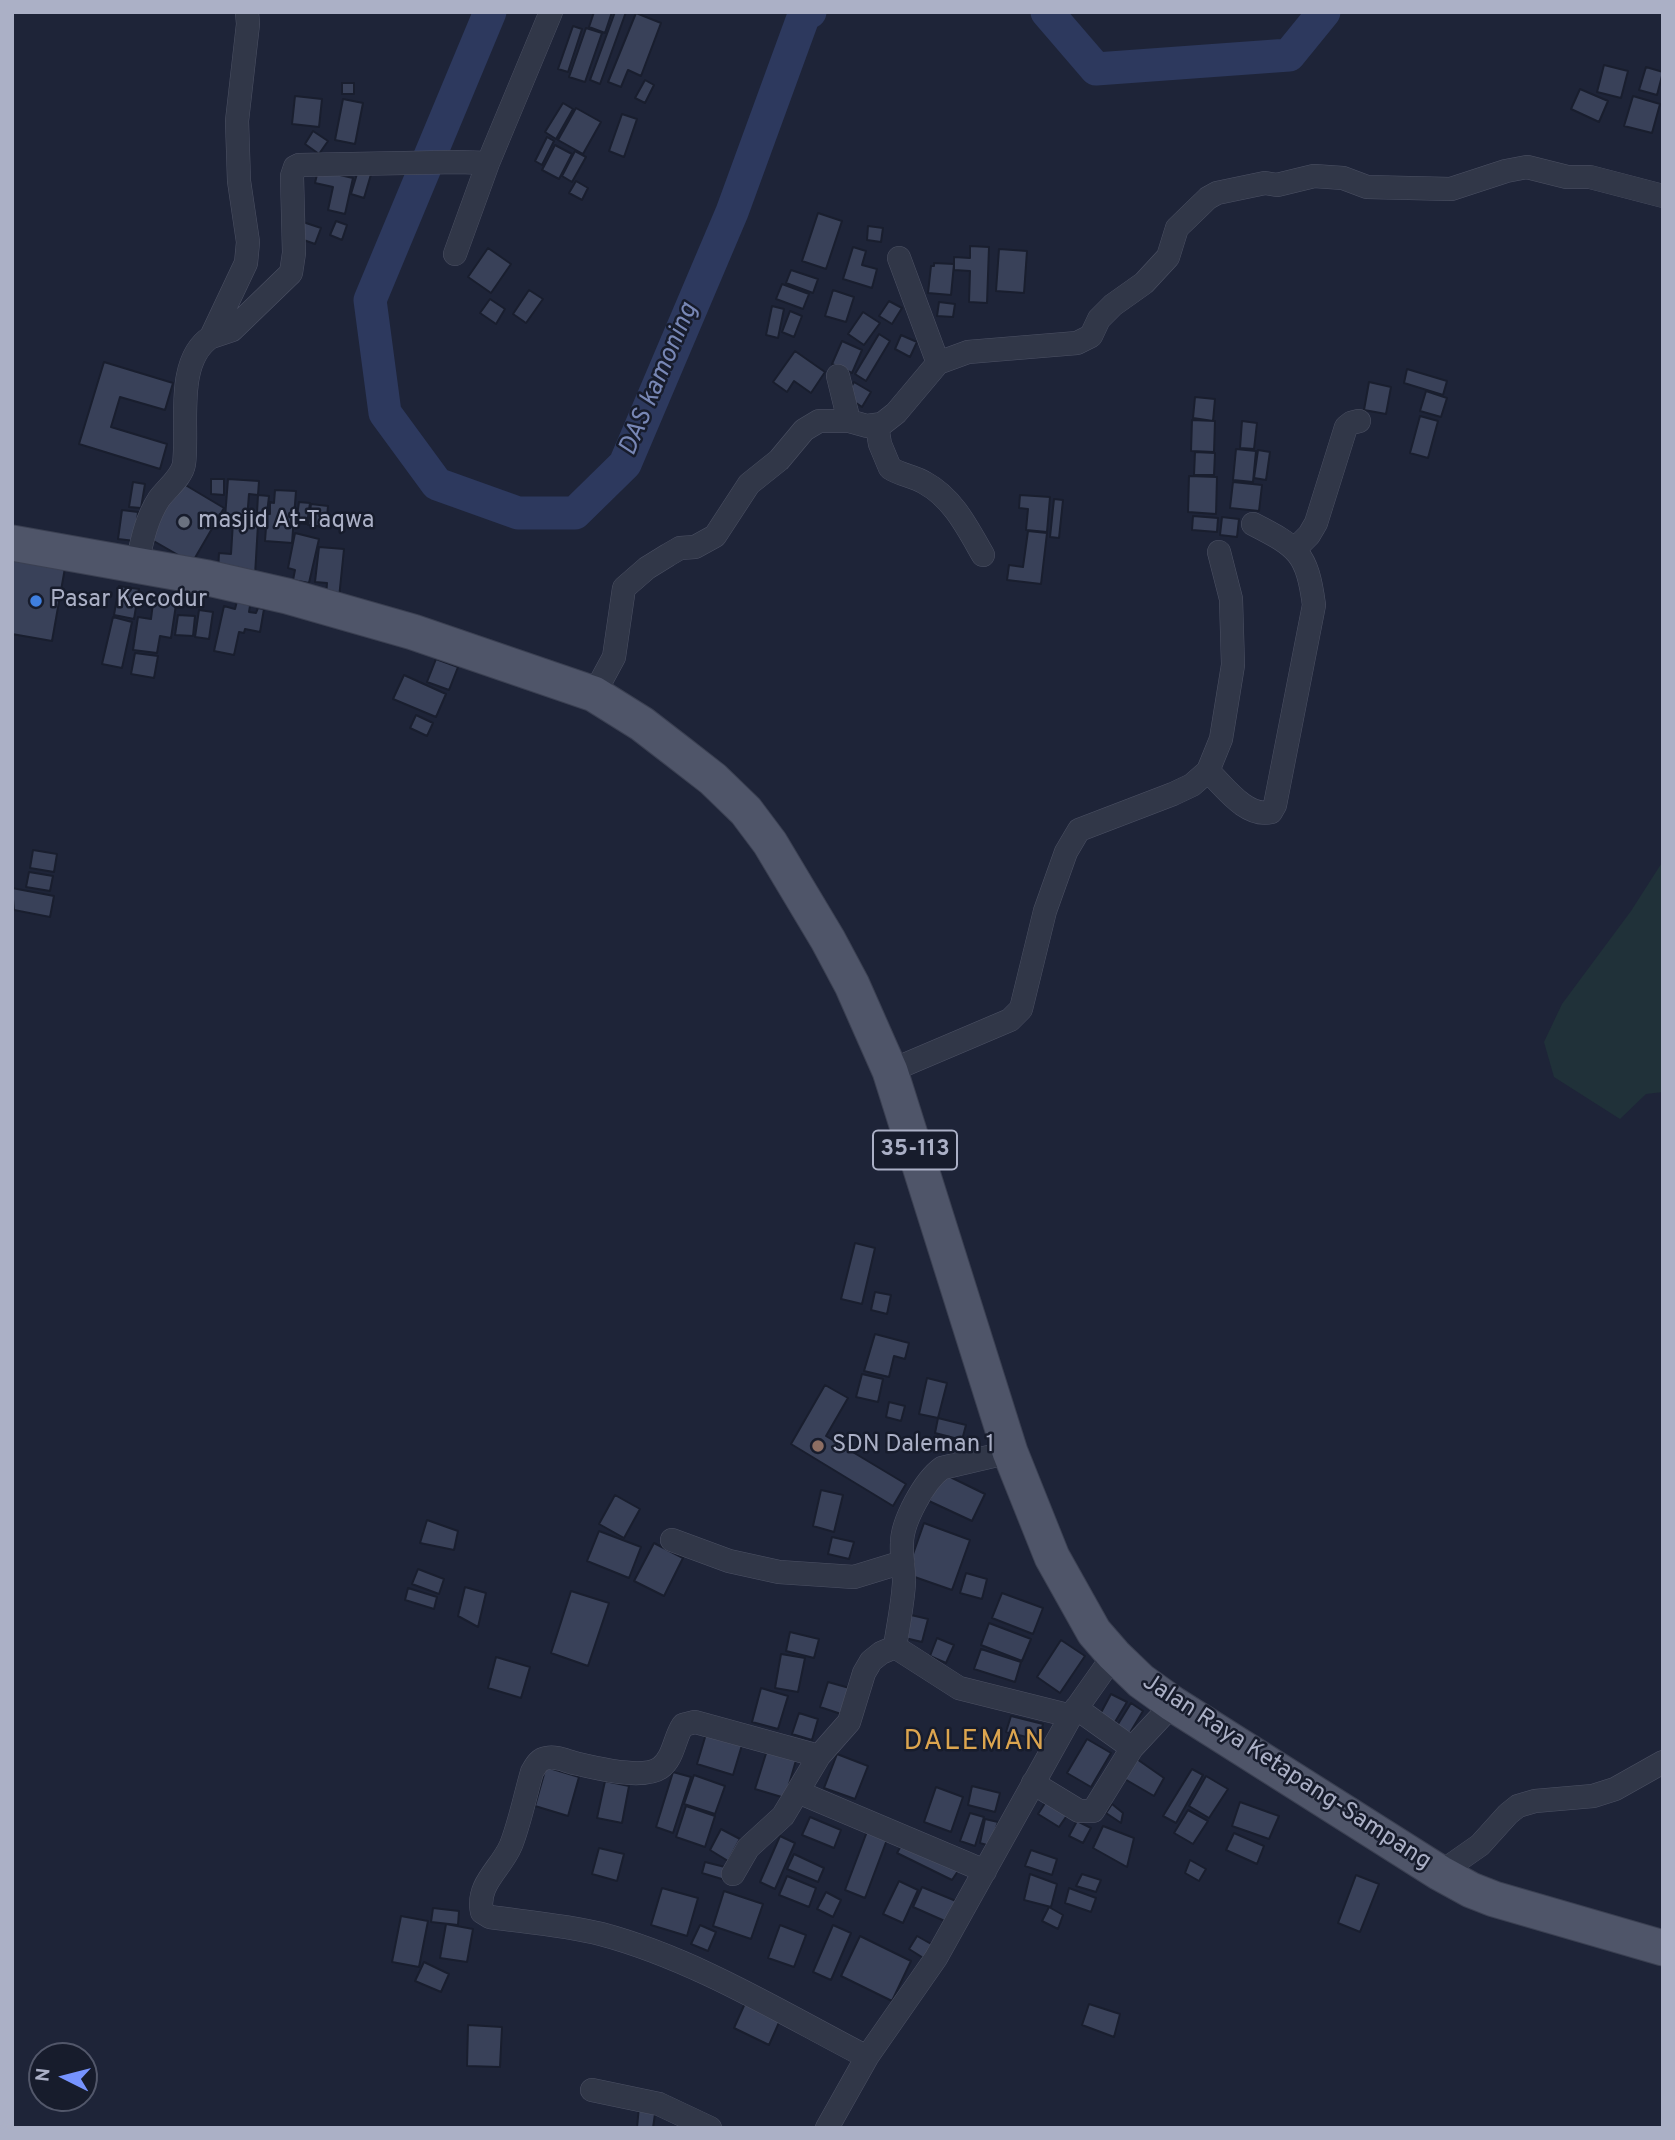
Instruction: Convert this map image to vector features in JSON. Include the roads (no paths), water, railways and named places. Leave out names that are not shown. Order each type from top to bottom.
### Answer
[{"type":"main road","name":"Jalan Raya Ketapang-Sampang","points":[[12,543],[137,564],[287,596],[413,632],[594,694],[642,724],[713,779],[746,811],[770,843],[852,985],[890,1071],[1010,1452],[1052,1557],[1094,1632],[1141,1681],[1173,1704],[1440,1873],[1494,1899],[1663,1948]]},
{"type":"street","points":[[211,337],[246,262],[248,242],[239,181],[237,121],[247,12]]},
{"type":"street","points":[[455,254],[488,163],[551,12]]},
{"type":"street","points":[[137,564],[144,527],[159,499],[182,470],[185,404],[190,372],[205,341],[232,330],[290,273],[294,253],[292,176],[295,167],[302,164],[488,163]]},
{"type":"street","points":[[594,694],[614,657],[624,587],[680,548],[695,547],[715,536],[749,484],[779,460],[804,430],[819,421],[849,421],[877,426],[896,413],[938,363],[968,352],[1077,343],[1091,336],[1099,319],[1144,283],[1168,257],[1177,228],[1208,198],[1217,193],[1314,176],[1343,178],[1367,187],[1451,189],[1527,167],[1567,177],[1590,177],[1663,196]]},
{"type":"street","points":[[899,258],[938,363]]},
{"type":"street","points":[[838,376],[849,421]]},
{"type":"street","points":[[1295,549],[1316,523],[1346,426],[1359,421]]},
{"type":"street","points":[[877,426],[880,444],[890,468],[926,483],[939,493],[960,515],[983,555]]},
{"type":"street","points":[[1208,771],[1253,812],[1271,812],[1275,805],[1314,605],[1310,573],[1295,549],[1253,524]]},
{"type":"street","points":[[890,1071],[997,1028],[1021,1009],[1045,911],[1066,852],[1079,830],[1192,785],[1208,771],[1221,739],[1233,665],[1231,599],[1219,552]]},
{"type":"street","points":[[895,1647],[904,1582],[901,1541],[905,1523],[934,1474],[942,1468],[1010,1452]]},
{"type":"street","points":[[672,1540],[729,1562],[779,1572],[855,1577],[902,1562]]},
{"type":"street","points":[[895,1647],[959,1688],[1073,1712],[1132,1748]]},
{"type":"street","points":[[733,1874],[748,1849],[783,1816],[819,1756],[849,1722],[864,1673],[871,1661],[895,1647]]},
{"type":"street","points":[[827,2128],[867,2057],[936,1958],[1073,1712],[1114,1655]]},
{"type":"street","points":[[1034,1783],[1079,1811],[1093,1811],[1132,1748],[1173,1704]]},
{"type":"street","points":[[819,1756],[695,1722],[683,1725],[676,1735],[671,1756],[663,1766],[648,1774],[547,1758],[538,1761],[532,1772],[510,1847],[479,1899],[481,1912],[490,1917],[601,1934],[669,1958],[720,1981],[867,2057]]},
{"type":"street","points":[[1440,1873],[1480,1845],[1518,1806],[1535,1801],[1593,1796],[1615,1789],[1663,1762]]},
{"type":"street","points":[[798,1791],[985,1871]]},
{"type":"street","points":[[592,2090],[659,2104],[710,2128]]},
{"type":"waterway","name":"DAS kamoning","points":[[490,12],[370,300],[385,413],[437,484],[518,513],[575,513],[625,464],[732,212],[804,15],[810,12]]},
{"type":"waterway","name":"DAS kamoning","points":[[1047,12],[1096,69],[1289,55],[1324,12]]},
{"type":"place","name":"masjid At-Taqwa","points":[[184,522]]},
{"type":"place","name":"Pasar Kecodur","points":[[36,601]]},
{"type":"place","name":"SDN Daleman 1","points":[[818,1446]]},
{"type":"district","name":"DALEMAN","points":[[975,1743]]}]
